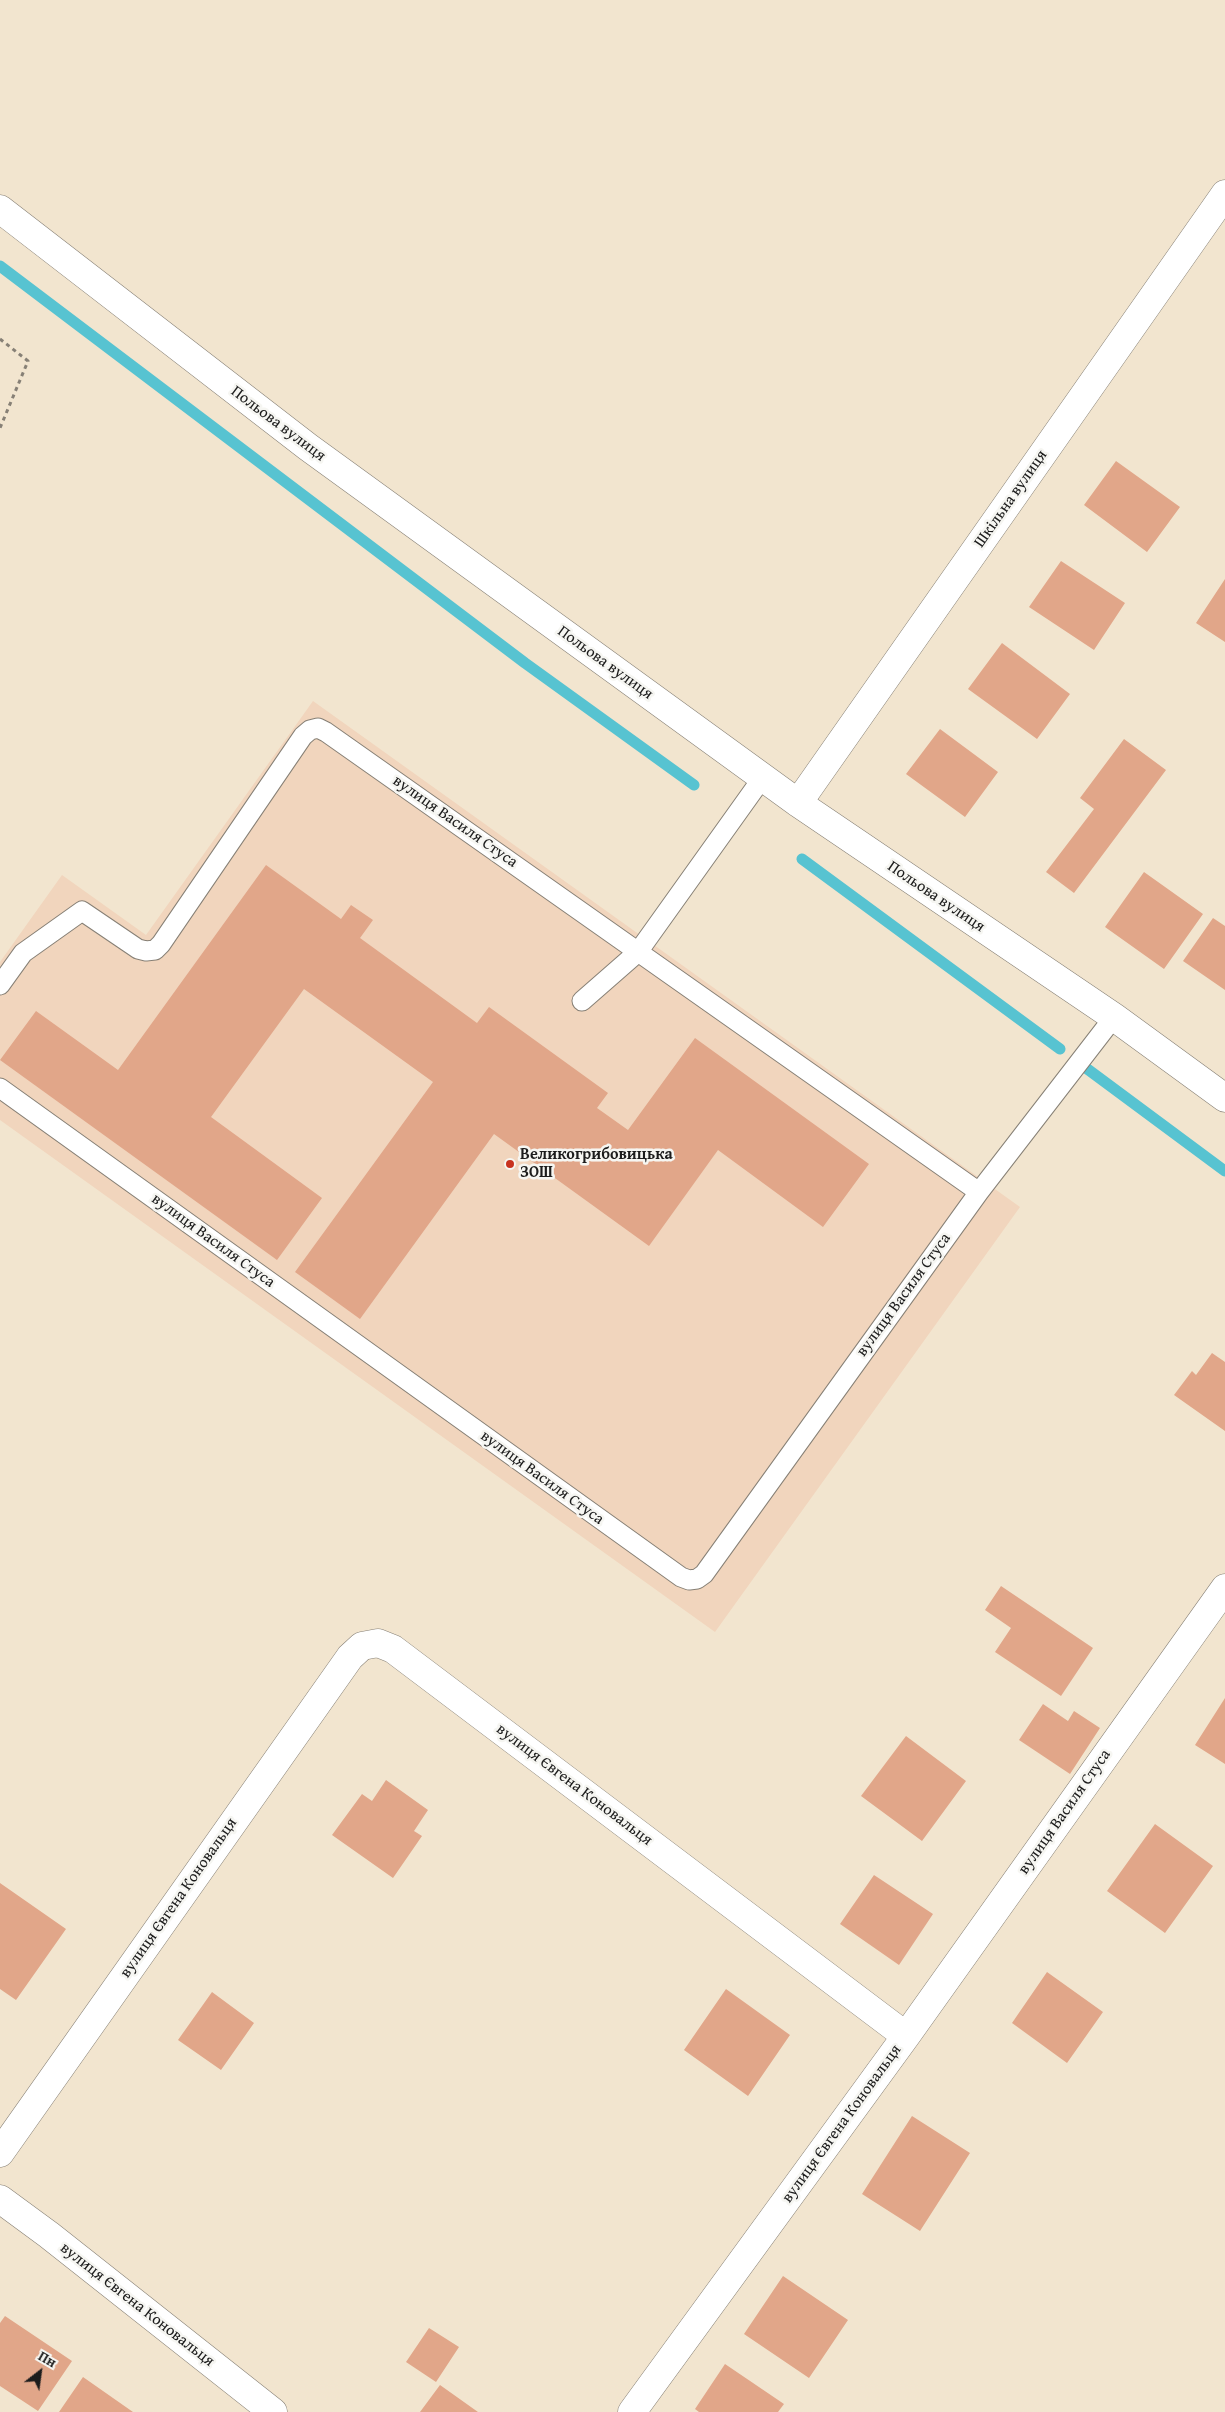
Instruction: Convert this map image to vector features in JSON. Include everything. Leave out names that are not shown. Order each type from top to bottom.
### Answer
[{"type":"street","name":"Шкільна вулиця","points":[[798,803],[1225,194]]},
{"type":"street","name":"Польова вулиця","points":[[0,209],[308,447],[763,778],[1114,1017],[1225,1098]]},
{"type":"street","name":"вулиця Василя Стуса","points":[[906,2036],[1225,1588]]},
{"type":"street","name":"вулиця Євгена Коновальця","points":[[0,2152],[350,1656],[362,1646],[378,1643],[393,1649],[906,2036],[632,2412]]},
{"type":"street","name":"вулиця Євгена Коновальця","points":[[0,2199],[49,2235],[273,2412]]},
{"type":"lane","name":"вулиця Василя Стуса","points":[[0,985],[23,953],[82,911],[138,949],[154,950],[161,944],[303,736],[310,730],[318,728],[979,1192]]},
{"type":"lane","points":[[582,1001],[638,952],[763,778]]},
{"type":"lane","name":"вулиця Василя Стуса","points":[[0,1088],[680,1578],[689,1580],[697,1579],[704,1574],[979,1192],[1114,1017]]},
{"type":"path","points":[[0,339],[28,362],[0,428]]},
{"type":"shaded area","name":"Великогрибовицька ЗОШ","points":[[313,701],[1020,1207],[715,1632],[0,1120],[0,962],[62,875],[146,935]]},
{"type":"building","points":[[1116,461],[1180,507],[1147,552],[1084,505]]},
{"type":"building","points":[[1061,561],[1125,603],[1094,650],[1029,607]]},
{"type":"building","points":[[1225,579],[1225,642],[1196,623]]},
{"type":"building","points":[[1002,643],[1070,694],[1037,739],[968,689]]},
{"type":"building","points":[[940,729],[998,772],[965,817],[906,774]]},
{"type":"building","points":[[1124,739],[1166,770],[1074,893],[1046,872],[1094,809],[1080,798]]},
{"type":"building","points":[[266,865],[341,919],[351,905],[373,920],[360,938],[477,1023],[489,1007],[608,1093],[597,1108],[628,1130],[695,1038],[869,1164],[823,1227],[718,1150],[649,1246],[494,1134],[360,1319],[295,1272],[433,1082],[304,989],[211,1117],[322,1198],[277,1260],[0,1060],[36,1011],[118,1070]]},
{"type":"building","points":[[1144,872],[1203,914],[1164,969],[1105,927]]},
{"type":"building","points":[[1213,918],[1225,926],[1225,990],[1183,961]]},
{"type":"building","points":[[1212,1353],[1225,1362],[1225,1431],[1174,1395],[1192,1371],[1196,1375]]},
{"type":"building","points":[[1001,1586],[1093,1648],[1061,1696],[995,1652],[1011,1628],[985,1610]]},
{"type":"building","points":[[1225,1698],[1225,1764],[1195,1745]]},
{"type":"building","points":[[1043,1704],[1068,1721],[1074,1711],[1100,1728],[1070,1774],[1019,1740]]},
{"type":"building","points":[[906,1736],[966,1781],[922,1841],[861,1796]]},
{"type":"building","points":[[386,1780],[428,1810],[414,1831],[422,1836],[393,1878],[332,1835],[362,1794],[372,1801]]},
{"type":"building","points":[[1155,1824],[1213,1866],[1165,1933],[1107,1891]]},
{"type":"building","points":[[874,1875],[933,1914],[899,1965],[840,1924]]},
{"type":"building","points":[[0,1883],[66,1929],[16,2000],[0,1989]]},
{"type":"building","points":[[1047,1972],[1103,2012],[1067,2063],[1012,2023]]},
{"type":"building","points":[[726,1989],[790,2035],[748,2096],[684,2050]]},
{"type":"building","points":[[212,1992],[254,2023],[221,2070],[178,2040]]},
{"type":"building","points":[[912,2116],[970,2153],[920,2231],[862,2194]]},
{"type":"building","points":[[783,2276],[848,2320],[809,2378],[744,2334]]},
{"type":"building","points":[[5,2316],[72,2361],[38,2411],[0,2386],[0,2323]]},
{"type":"building","points":[[429,2328],[459,2347],[436,2382],[406,2362]]},
{"type":"building","points":[[725,2364],[784,2404],[778,2412],[699,2412],[695,2409]]},
{"type":"building","points":[[83,2377],[133,2412],[59,2412]]},
{"type":"building","points":[[440,2385],[478,2412],[420,2412]]},
{"type":"waterway","points":[[0,266],[525,663],[694,785]]},
{"type":"waterway","points":[[802,859],[1060,1049]]},
{"type":"waterway","points":[[1086,1068],[1225,1171]]},
{"type":"place","name":"Великогрибовицька ЗОШ","points":[[510,1164]]}]
